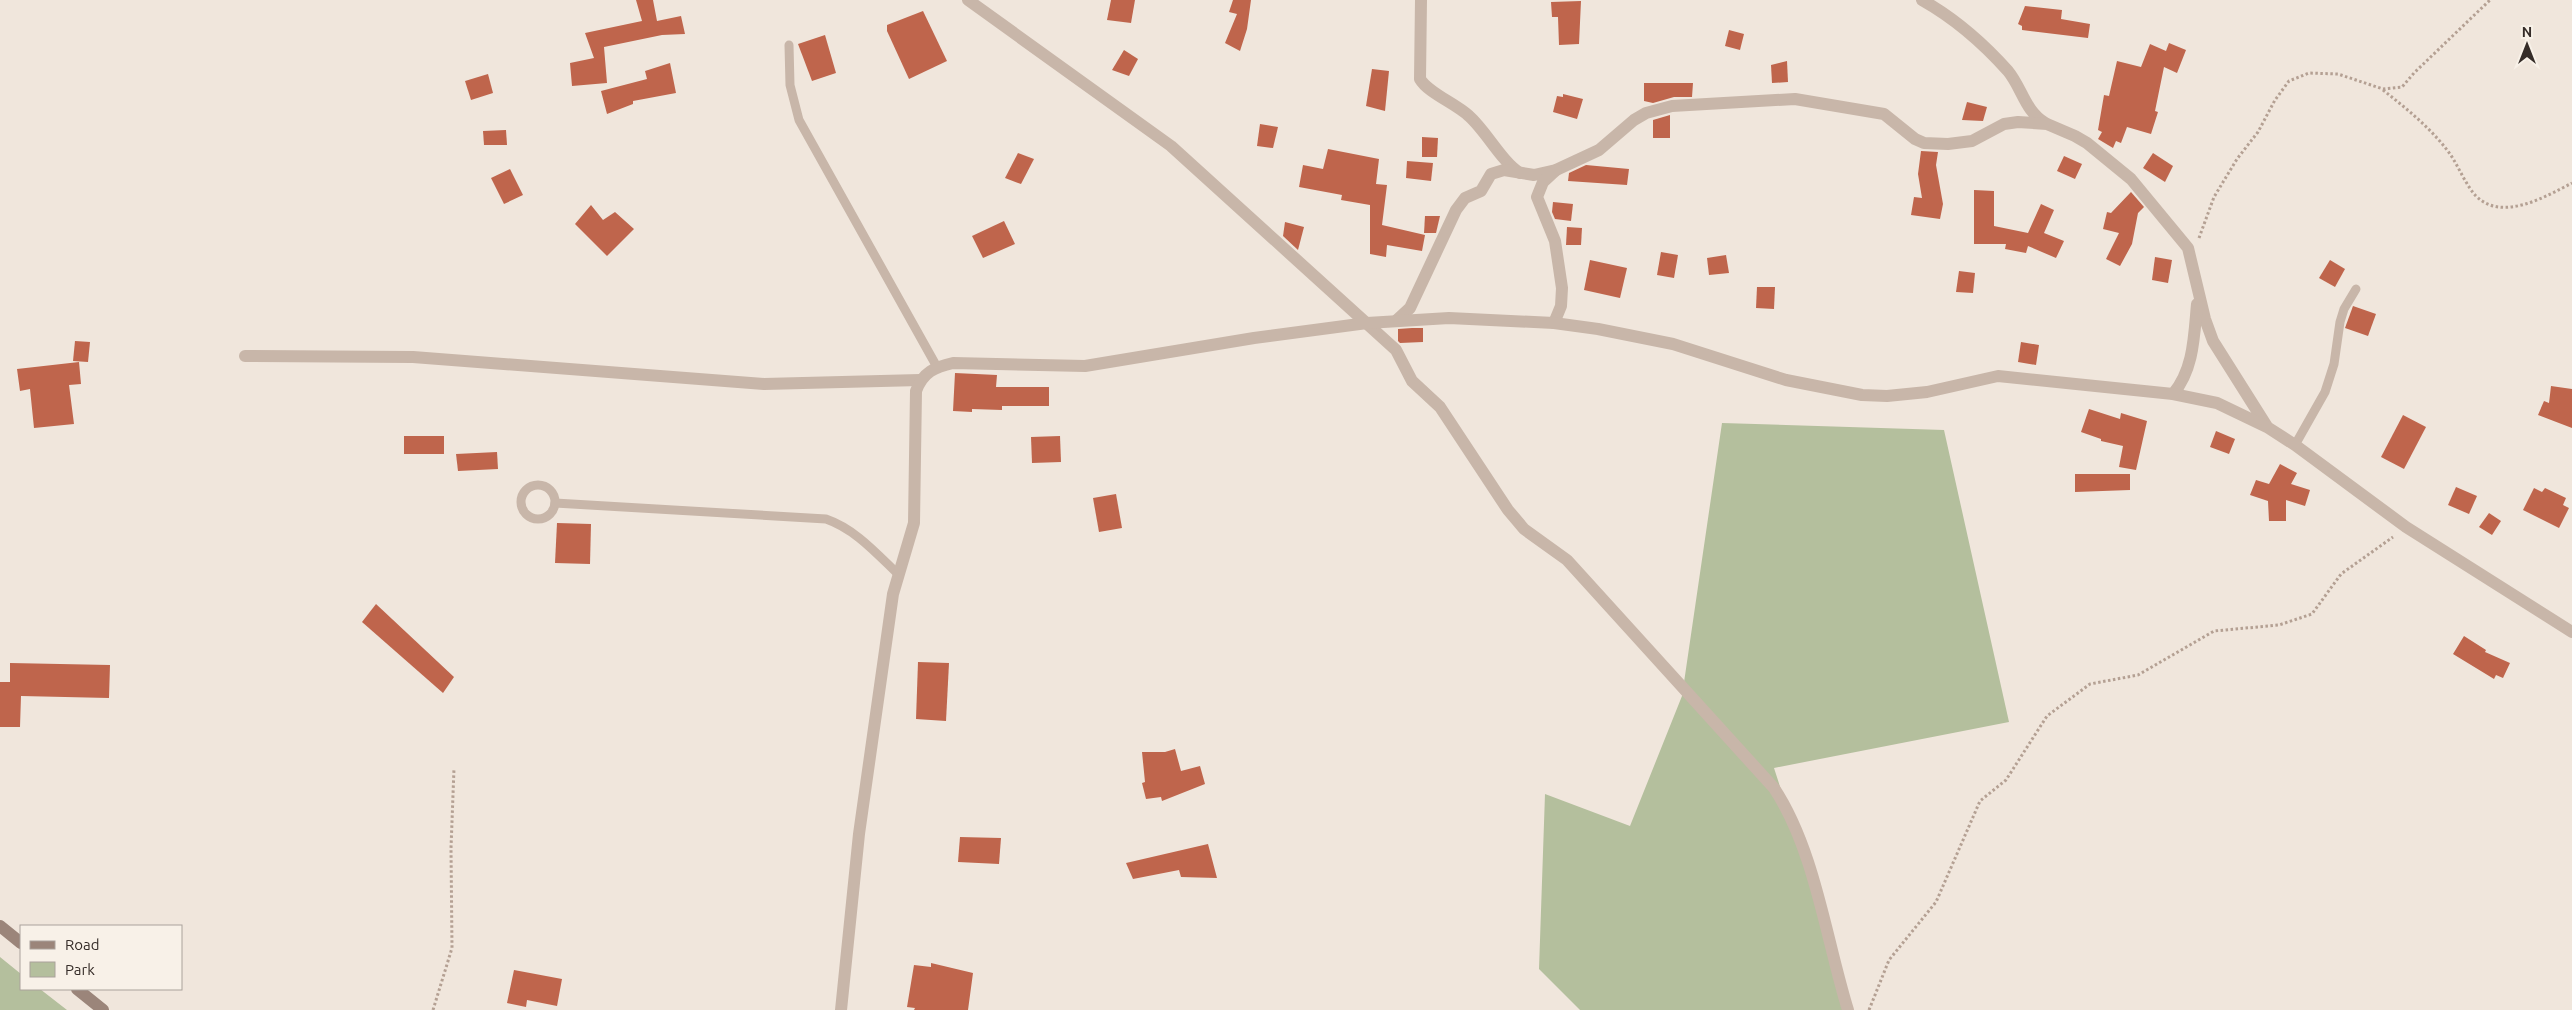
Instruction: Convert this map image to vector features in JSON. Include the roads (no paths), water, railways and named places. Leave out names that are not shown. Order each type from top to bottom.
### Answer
[{"type":"street","points":[[968,0],[1171,146],[1396,350],[1412,381],[1440,407],[1508,510],[1524,529],[1566,560],[1774,788],[1784,802],[1803,845],[1848,1010]]},
{"type":"street","points":[[1421,0],[1420,79],[1427,87],[1468,115],[1507,162],[1522,174]]},
{"type":"street","points":[[1922,0],[1949,15],[2008,71],[2031,112],[2047,124],[2087,143],[2131,179],[2188,248],[2196,270],[2198,294],[2190,360],[2181,384],[2173,394]]},
{"type":"street","points":[[1397,320],[1410,308],[1456,210],[1465,198],[1481,191],[1491,174],[1496,171],[1534,175],[1556,170],[1599,150],[1634,120],[1646,113],[1672,106],[1795,98],[1884,114],[1915,139],[1924,143],[1948,144],[1972,141],[2011,123],[2047,124]]},
{"type":"street","points":[[1554,324],[1561,306],[1562,288],[1555,241],[1537,197],[1543,182],[1556,170]]},
{"type":"street","points":[[2198,294],[2214,341],[2267,427]]},
{"type":"street","points":[[841,1010],[859,834],[898,574],[914,523],[915,401],[920,380],[937,366],[953,363],[1085,366],[1254,338],[1397,320],[1449,318],[1554,324],[1598,329],[1672,344],[1786,380],[1862,395],[1887,396],[1927,392],[1998,376],[2173,394],[2217,403],[2267,427],[2295,445],[2406,528],[2572,632]]},
{"type":"street","points":[[245,356],[413,357],[764,384],[920,380]]},
{"type":"street","points":[[0,926],[20,942]]},
{"type":"street","points":[[78,990],[103,1010]]},
{"type":"lane","points":[[789,45],[790,84],[799,120],[937,366]]},
{"type":"lane","points":[[2295,445],[2325,392],[2334,364],[2340,322],[2344,309],[2356,290]]},
{"type":"lane","points":[[555,502],[826,519],[841,524],[853,532],[898,574]]}]
